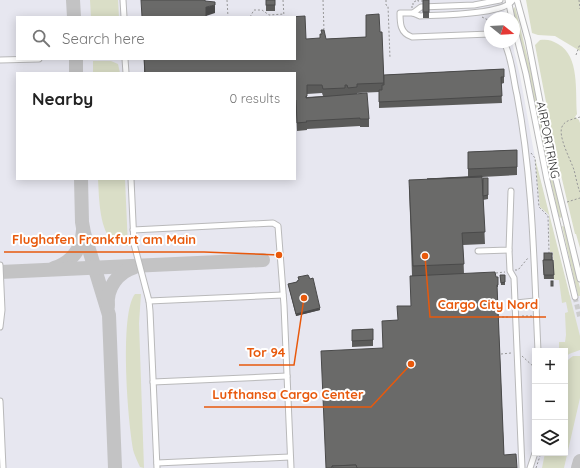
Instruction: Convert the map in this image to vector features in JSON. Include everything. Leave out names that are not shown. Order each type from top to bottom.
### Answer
[{"type":"street","points":[[123,0],[124,16]]},
{"type":"street","points":[[412,13],[421,7],[474,5],[500,0]]},
{"type":"street","points":[[484,34],[412,37],[405,34],[402,30],[400,13],[412,13],[420,16],[477,13],[494,9],[512,1],[512,12]]},
{"type":"street","name":"AIRPORTRING","points":[[512,1],[521,13],[539,94],[551,159],[580,279]]},
{"type":"street","points":[[492,2],[494,9]]},
{"type":"street","points":[[506,48],[512,69],[523,132],[530,202],[538,348]]},
{"type":"street","name":"AIRPORTRING","points":[[520,48],[547,180],[575,297]]},
{"type":"street","points":[[0,60],[16,60]]},
{"type":"street","points":[[125,60],[126,72]]},
{"type":"street","points":[[131,180],[134,244],[149,301],[157,465],[290,457]]},
{"type":"street","points":[[511,191],[509,250],[510,270],[514,278],[516,303],[522,468]]},
{"type":"street","points":[[133,230],[276,224],[279,229],[291,468]]},
{"type":"street","points":[[478,251],[509,250]]},
{"type":"street","points":[[0,265],[2,310],[0,327]]},
{"type":"street","points":[[149,301],[283,295]]},
{"type":"street","points":[[516,303],[535,301]]},
{"type":"street","points":[[153,382],[287,376]]},
{"type":"street","points":[[0,401],[3,468]]},
{"type":"street","points":[[530,468],[534,456]]},
{"type":"path","points":[[227,0],[228,16]]},
{"type":"path","points":[[251,16],[254,10],[262,10],[269,15],[284,14],[283,0]]},
{"type":"path","points":[[323,0],[324,34]]},
{"type":"path","points":[[386,0],[386,5],[388,6],[390,58]]},
{"type":"path","points":[[418,0],[426,1]]},
{"type":"path","points":[[580,0],[580,9]]},
{"type":"path","points":[[576,56],[580,44]]},
{"type":"path","points":[[580,117],[563,124],[561,127],[564,146],[572,164],[580,192]]},
{"type":"path","points":[[531,153],[535,158],[539,207],[548,216],[550,253]]},
{"type":"path","points":[[562,204],[580,198]]},
{"type":"path","points":[[552,253],[553,264]]},
{"type":"path","points":[[496,273],[505,272],[505,270],[518,270],[530,257],[533,257]]},
{"type":"path","points":[[536,468],[540,456]]},
{"type":"shaded area","points":[[0,0],[502,0],[505,12],[484,12],[484,48],[513,48],[535,158],[569,295],[571,298],[580,296],[580,468],[0,468]]},
{"type":"green space","points":[[90,0],[118,0],[119,16],[91,16]]},
{"type":"green space","points":[[526,0],[580,0],[580,51],[555,36],[538,35],[532,33]]},
{"type":"green space","points":[[515,7],[516,12],[514,12],[513,9]]},
{"type":"green space","points":[[520,27],[532,75],[562,216],[561,218],[559,217],[544,152],[520,38]]},
{"type":"green space","points":[[540,40],[552,41],[565,50],[570,57],[575,75],[577,114],[575,117],[580,123],[580,248],[575,234],[556,154],[535,45]]},
{"type":"green space","points":[[93,61],[111,61],[118,64],[120,72],[93,72]]},
{"type":"green space","points":[[535,158],[580,336],[580,350],[568,355],[568,348],[559,348],[559,342],[565,342],[565,313],[568,312],[566,302],[562,303],[559,280],[554,280],[553,252],[550,252],[549,215],[540,207]]},
{"type":"green space","points":[[98,180],[125,180],[128,246],[115,242],[107,234],[102,219],[99,202]]},
{"type":"green space","points":[[562,226],[565,227],[580,288],[580,296],[578,296]]},
{"type":"green space","points":[[135,294],[141,294],[139,323],[144,468],[140,467],[134,453],[127,396],[127,323],[130,305]]},
{"type":"green space","points":[[573,356],[580,356],[580,398],[568,450],[568,360]]},
{"type":"green space","points":[[544,456],[567,456],[564,468],[542,468]]},
{"type":"building","points":[[141,0],[205,0],[215,2],[215,5],[206,7],[206,16],[142,16]]},
{"type":"building","points":[[266,0],[275,0],[275,5],[266,5]]},
{"type":"building","points":[[423,0],[429,0],[429,12],[423,12]]},
{"type":"building","points":[[379,14],[380,32],[382,32],[384,83],[357,84],[357,87],[348,88],[347,85],[345,85],[345,88],[323,89],[322,85],[307,85],[306,98],[367,93],[369,119],[360,118],[306,121],[307,122],[297,123],[296,72],[145,72],[144,60],[296,60],[296,17],[305,16],[306,39],[320,38],[320,34],[322,34],[321,30],[324,30],[326,39],[366,37],[366,15]]},
{"type":"building","points":[[504,69],[504,77],[501,77],[502,96],[379,102],[379,90],[382,90],[382,85],[384,85],[384,75]]},
{"type":"building","points":[[517,150],[517,167],[468,169],[468,152]]},
{"type":"building","points":[[482,176],[482,177],[427,179]]},
{"type":"building","points":[[482,177],[485,232],[462,233],[464,264],[413,266],[409,180]]},
{"type":"building","points":[[483,178],[488,178],[488,195],[483,196]]},
{"type":"building","points":[[544,253],[552,253],[552,260],[544,260]]},
{"type":"building","points":[[543,260],[553,260],[554,275],[544,275]]},
{"type":"building","points":[[495,272],[496,277],[498,277],[497,285],[504,455],[516,454],[517,468],[357,468],[356,465],[332,466],[332,468],[326,468],[321,351],[383,348],[382,321],[398,320],[397,306],[411,306],[410,276]]},
{"type":"building","points":[[308,275],[310,279],[313,278],[320,308],[296,314],[288,284],[297,282],[299,280],[298,277]]},
{"type":"building","points":[[500,275],[505,275],[505,282],[501,283]]},
{"type":"building","points":[[373,329],[373,340],[352,341],[352,330]]},
{"type":"building","points":[[356,465],[357,468],[333,468],[332,466]]},
{"type":"taxiway","points":[[73,0],[74,16]]},
{"type":"taxiway","points":[[76,60],[76,72]]},
{"type":"taxiway","points":[[81,180],[82,222],[84,233],[109,315],[115,468]]},
{"type":"taxiway","points":[[54,268],[66,263],[78,249],[83,230]]},
{"type":"taxiway","points":[[0,272],[263,260]]},
{"type":"taxiway","points":[[108,306],[109,293],[114,282],[123,273],[135,267]]},
{"type":"taxiway","points":[[578,468],[580,461]]},
{"type":"tunnel","points":[[575,297],[580,318]]},
{"type":"place","name":"Flughafen Frankfurt am Main","points":[[279,255]]},
{"type":"place","name":"Cargo City Nord","points":[[425,256]]},
{"type":"place","name":"Tor 94","points":[[304,298]]},
{"type":"place","name":"Lufthansa Cargo Center","points":[[411,364]]}]
